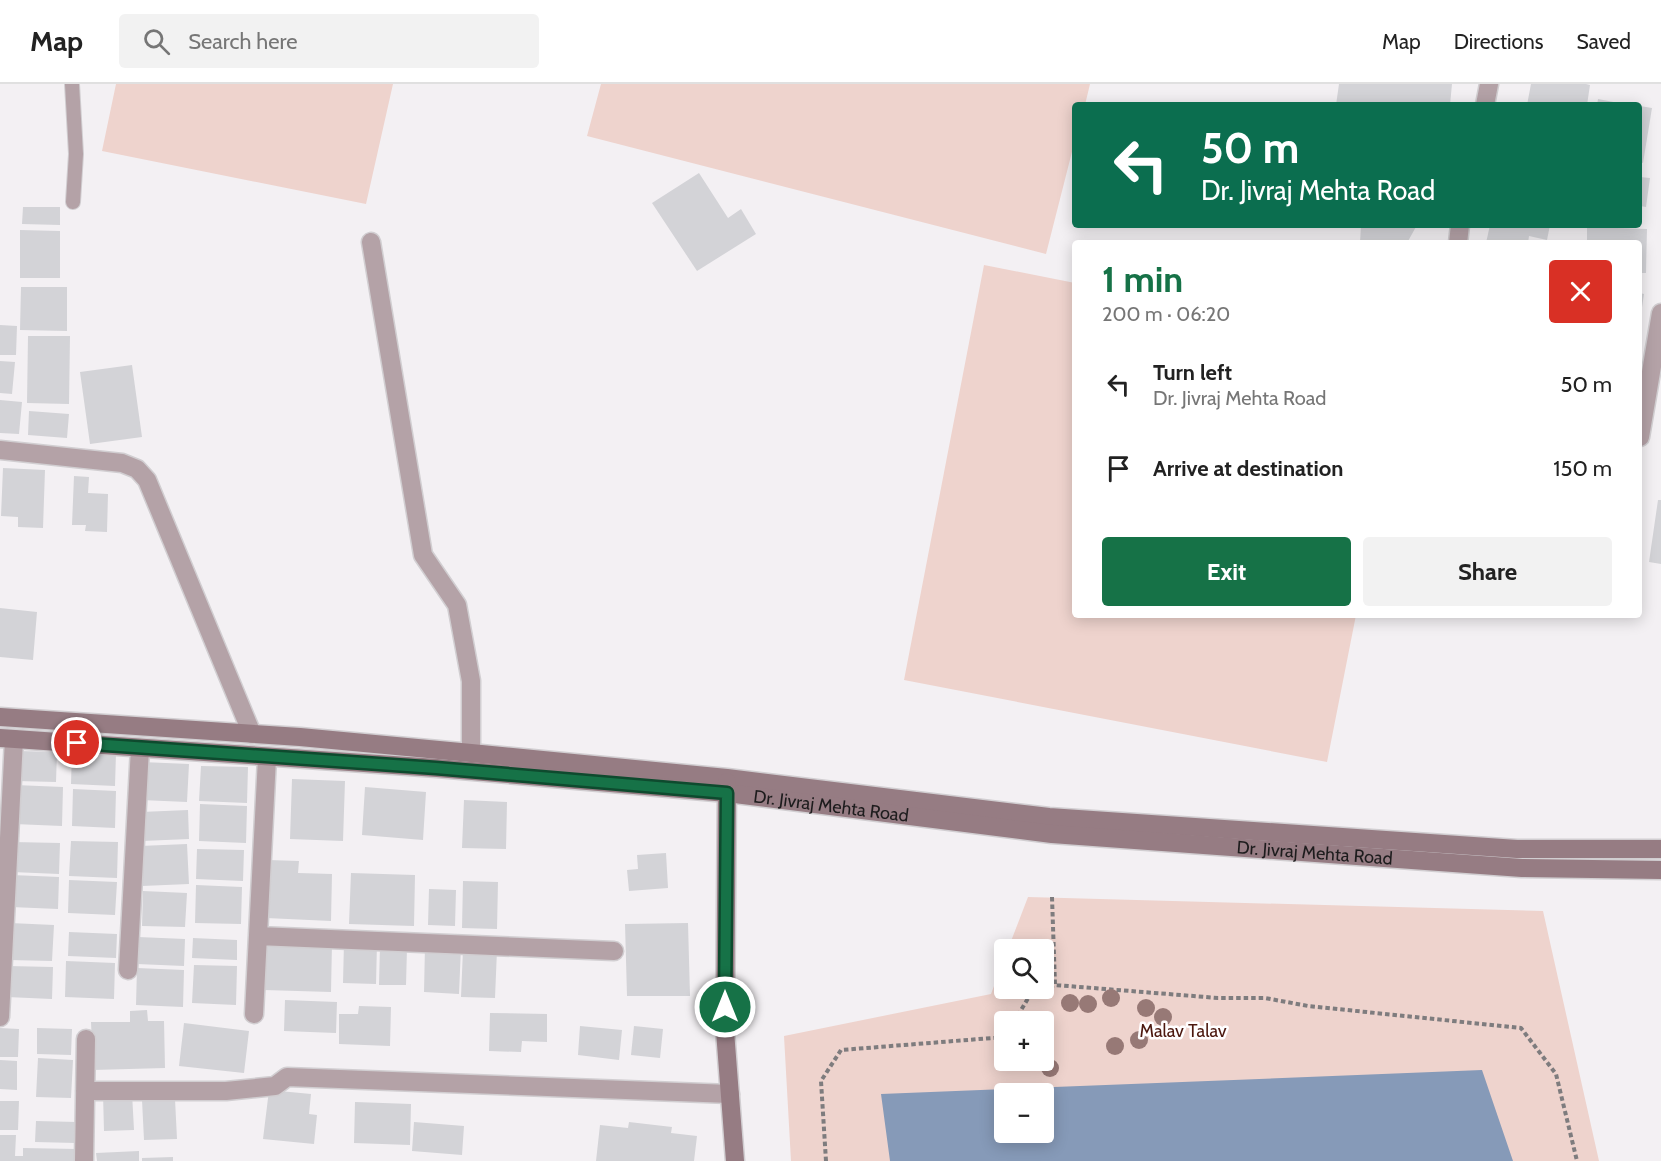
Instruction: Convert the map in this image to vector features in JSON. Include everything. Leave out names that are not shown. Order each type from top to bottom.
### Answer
[{"type":"main road","points":[[0,717],[252,734],[471,753],[727,785],[1061,818],[1518,849],[1661,849]]},
{"type":"main road","name":"Dr. Jivraj Mehta Road","points":[[7,738],[267,758],[727,785],[1052,834],[1522,868],[1661,870]]},
{"type":"main road","points":[[727,785],[725,1031],[735,1161]]},
{"type":"street","points":[[1486,102],[1490,84]]},
{"type":"street","points":[[371,242],[423,555],[458,605],[471,681],[471,753]]},
{"type":"street","points":[[1642,416],[1661,313]]},
{"type":"street","points":[[0,450],[122,463],[137,469],[142,474],[147,480],[252,734]]},
{"type":"street","points":[[0,1017],[7,738]]},
{"type":"street","points":[[128,970],[140,748]]},
{"type":"street","points":[[254,1014],[267,758]]},
{"type":"street","points":[[258,936],[614,951]]},
{"type":"street","points":[[84,1161],[86,1039]]},
{"type":"street","points":[[85,1091],[225,1092],[275,1086],[286,1077],[730,1094]]},
{"type":"lane","points":[[72,84],[75,154],[73,202]]},
{"type":"path","points":[[1052,897],[1053,939]]},
{"type":"path","points":[[1054,985],[1218,998],[1265,998],[1308,1006],[1521,1028],[1556,1074],[1577,1161]]},
{"type":"path","points":[[826,1161],[821,1081],[841,1050],[994,1038]]},
{"type":"green space","points":[[116,84],[393,84],[366,204],[102,151]]},
{"type":"green space","points":[[601,84],[1090,84],[1086,102],[1072,102],[1072,152],[1046,254],[587,136]]},
{"type":"green space","points":[[984,265],[1072,282],[1072,618],[1355,618],[1327,762],[904,680]]},
{"type":"green space","name":"Malav Talav","points":[[1028,897],[1543,911],[1599,1161],[791,1161],[784,1036],[991,994],[994,986],[994,999],[1054,999],[1054,939],[1012,939]]},
{"type":"water","points":[[1482,1070],[1513,1161],[890,1161],[881,1094],[994,1089],[994,1143],[1054,1143],[1054,1087]]},
{"type":"building","points":[[1339,84],[1452,84],[1450,102],[1336,102]]},
{"type":"building","points":[[1531,84],[1590,85],[1587,102],[1528,102]]},
{"type":"building","points":[[1598,99],[1614,102],[1598,102]]},
{"type":"building","points":[[1642,106],[1652,108],[1642,163]]},
{"type":"building","points":[[699,173],[728,218],[741,209],[756,234],[697,271],[652,203]]},
{"type":"building","points":[[1642,177],[1650,178],[1646,207],[1642,206]]},
{"type":"building","points":[[23,207],[60,207],[60,225],[22,224]]},
{"type":"building","points":[[1361,228],[1415,228],[1409,240],[1360,240]]},
{"type":"building","points":[[1489,228],[1549,228],[1547,240],[1529,236],[1528,240],[1487,240]]},
{"type":"building","points":[[1587,228],[1647,229],[1646,273],[1642,273],[1642,240],[1587,240]]},
{"type":"building","points":[[20,230],[60,231],[60,278],[20,278]]},
{"type":"building","points":[[21,287],[67,287],[67,331],[20,330]]},
{"type":"building","points":[[0,325],[17,326],[16,355],[0,355]]},
{"type":"building","points":[[28,336],[70,336],[69,404],[27,403]]},
{"type":"building","points":[[0,361],[15,362],[12,394],[0,393]]},
{"type":"building","points":[[132,365],[142,437],[90,444],[80,372]]},
{"type":"building","points":[[0,400],[22,402],[19,434],[0,433]]},
{"type":"building","points":[[29,411],[69,414],[67,438],[28,435]]},
{"type":"building","points":[[3,468],[45,470],[43,528],[18,527],[18,517],[1,516]]},
{"type":"building","points":[[74,476],[89,477],[88,493],[108,494],[107,532],[85,531],[86,525],[72,525]]},
{"type":"building","points":[[1658,500],[1661,500],[1661,564],[1649,562]]},
{"type":"building","points":[[0,608],[37,612],[33,660],[0,657]]},
{"type":"building","points":[[19,751],[57,752],[56,782],[17,781]]},
{"type":"building","points":[[72,751],[116,753],[115,786],[71,784]]},
{"type":"building","points":[[142,762],[189,764],[187,802],[141,800]]},
{"type":"building","points":[[201,766],[248,767],[247,803],[199,801]]},
{"type":"building","points":[[292,779],[345,781],[343,841],[290,839]]},
{"type":"building","points":[[15,785],[63,787],[62,826],[14,824]]},
{"type":"building","points":[[365,787],[426,792],[423,840],[362,835]]},
{"type":"building","points":[[73,789],[116,791],[115,828],[72,826]]},
{"type":"building","points":[[464,800],[507,802],[506,849],[462,848]]},
{"type":"building","points":[[200,804],[247,806],[246,843],[199,841]]},
{"type":"building","points":[[188,810],[189,839],[142,841],[141,812]]},
{"type":"building","points":[[71,841],[118,842],[117,878],[69,876]]},
{"type":"building","points":[[13,842],[60,843],[59,874],[12,872]]},
{"type":"building","points":[[187,844],[189,884],[142,886],[140,846]]},
{"type":"building","points":[[197,849],[244,850],[243,881],[196,879]]},
{"type":"building","points":[[666,853],[668,888],[629,891],[627,870],[638,869],[637,855]]},
{"type":"building","points":[[268,860],[299,861],[298,873],[332,874],[331,921],[266,918]]},
{"type":"building","points":[[351,873],[415,875],[414,926],[349,924]]},
{"type":"building","points":[[12,875],[59,877],[58,909],[11,907]]},
{"type":"building","points":[[69,880],[117,882],[115,915],[68,913]]},
{"type":"building","points":[[463,881],[498,882],[497,929],[462,928]]},
{"type":"building","points":[[196,885],[242,887],[241,924],[195,923]]},
{"type":"building","points":[[429,889],[456,890],[455,926],[428,925]]},
{"type":"building","points":[[143,891],[187,893],[185,927],[142,926]]},
{"type":"building","points":[[10,923],[54,925],[52,961],[9,960]]},
{"type":"building","points":[[688,923],[690,996],[627,996],[625,924]]},
{"type":"building","points":[[69,932],[117,934],[116,958],[68,956]]},
{"type":"building","points":[[138,937],[185,939],[184,966],[137,964]]},
{"type":"building","points":[[193,938],[237,940],[237,960],[192,958]]},
{"type":"building","points":[[265,941],[332,943],[331,992],[264,990]]},
{"type":"building","points":[[344,942],[377,943],[376,984],[343,983]]},
{"type":"building","points":[[380,946],[407,948],[406,985],[379,985]]},
{"type":"building","points":[[425,946],[461,947],[459,994],[424,992]]},
{"type":"building","points":[[463,949],[497,950],[495,998],[461,997]]},
{"type":"building","points":[[66,961],[115,963],[114,999],[65,997]]},
{"type":"building","points":[[194,965],[237,966],[236,1005],[192,1003]]},
{"type":"building","points":[[8,966],[53,967],[52,999],[7,997]]},
{"type":"building","points":[[137,968],[184,970],[183,1007],[136,1005]]},
{"type":"building","points":[[285,1000],[337,1002],[336,1033],[284,1031]]},
{"type":"building","points":[[359,1006],[391,1007],[390,1046],[339,1044],[339,1014],[358,1014]]},
{"type":"building","points":[[147,1010],[148,1021],[164,1021],[165,1068],[93,1070],[91,1022],[130,1022],[130,1011]]},
{"type":"building","points":[[490,1013],[547,1014],[547,1042],[522,1041],[521,1052],[489,1051]]},
{"type":"building","points":[[184,1023],[249,1031],[244,1073],[179,1066]]},
{"type":"building","points":[[580,1026],[622,1030],[619,1060],[578,1055]]},
{"type":"building","points":[[634,1026],[663,1029],[660,1058],[631,1055]]},
{"type":"building","points":[[0,1028],[19,1029],[18,1057],[0,1057]]},
{"type":"building","points":[[37,1028],[72,1029],[71,1055],[37,1054]]},
{"type":"building","points":[[38,1058],[73,1060],[71,1098],[36,1097]]},
{"type":"building","points":[[0,1060],[17,1061],[17,1090],[0,1089]]},
{"type":"building","points":[[269,1090],[311,1094],[309,1114],[317,1115],[314,1144],[263,1139]]},
{"type":"building","points":[[132,1093],[134,1130],[104,1131],[103,1094]]},
{"type":"building","points":[[175,1099],[177,1139],[144,1140],[142,1100]]},
{"type":"building","points":[[0,1101],[19,1101],[18,1130],[0,1130]]},
{"type":"building","points":[[355,1102],[411,1104],[410,1145],[354,1143]]},
{"type":"building","points":[[36,1121],[77,1122],[76,1143],[35,1142]]},
{"type":"building","points":[[414,1122],[464,1126],[462,1155],[412,1151]]},
{"type":"building","points":[[629,1122],[672,1127],[671,1133],[697,1136],[694,1161],[596,1161],[600,1125],[628,1128]]},
{"type":"building","points":[[0,1135],[16,1135],[15,1156],[23,1156],[23,1148],[77,1149],[77,1161],[0,1161]]},
{"type":"building","points":[[139,1151],[139,1161],[97,1161],[96,1153]]},
{"type":"building","points":[[173,1157],[173,1161],[142,1161],[142,1158]]},
{"type":"route","points":[[77,743],[436,768],[727,793],[725,1007]]}]
